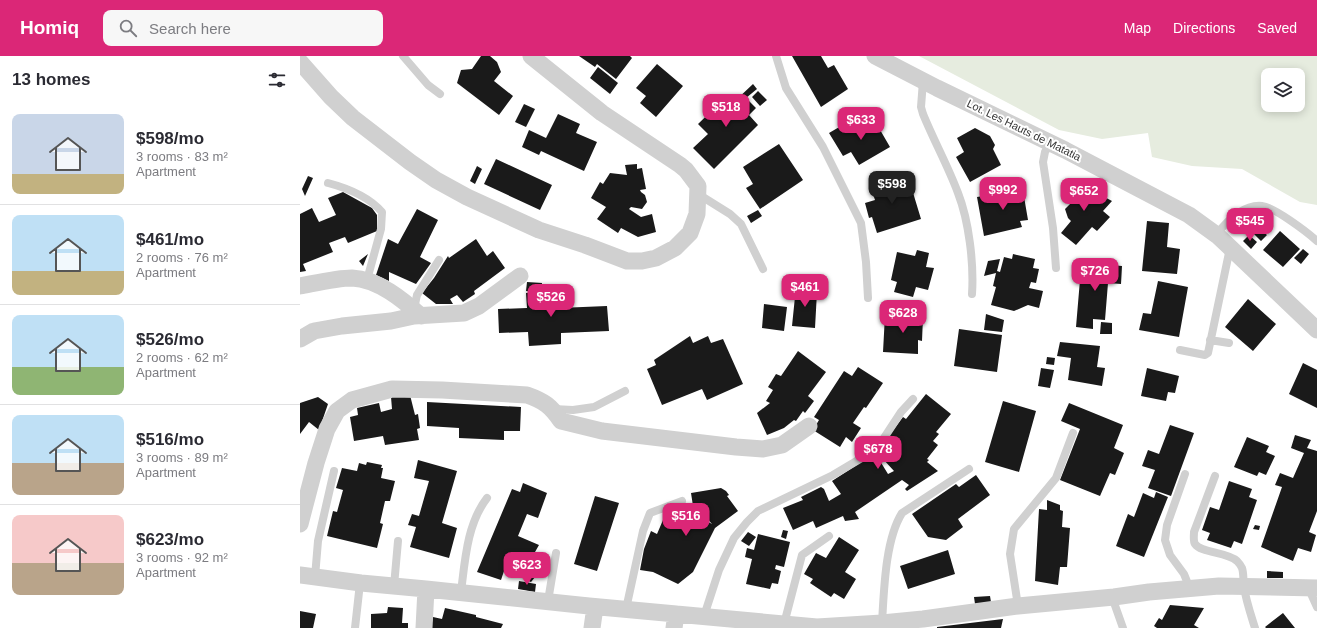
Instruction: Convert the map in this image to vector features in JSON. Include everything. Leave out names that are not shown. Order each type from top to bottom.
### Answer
[{"type":"street","points":[[300,62],[331,97],[353,118],[436,180],[467,197],[539,230],[627,261],[642,261],[656,258],[675,248],[690,233],[697,214],[698,186],[686,170],[602,113],[531,56]]},
{"type":"street","name":"Lot. Les Hauts de Matatia","points":[[875,56],[1065,150],[1189,215],[1216,235],[1317,330]]},
{"type":"street","points":[[300,286],[352,278],[366,280],[400,297],[418,312],[464,313],[479,306],[520,276]]},
{"type":"street","points":[[300,339],[314,331],[342,326],[391,321],[414,316],[418,312]]},
{"type":"street","points":[[300,524],[316,463],[327,429],[337,411],[352,400],[392,389],[442,390],[527,395],[541,400],[554,409],[561,421],[602,431],[736,447],[763,449],[782,445],[809,426]]},
{"type":"street","points":[[307,576],[360,583],[426,588],[626,609],[675,621],[704,616],[786,626],[817,627],[882,623],[927,623],[1018,606],[1149,592],[1244,586],[1312,588]]},
{"type":"street","points":[[424,628],[426,588]]},
{"type":"street","points":[[592,628],[595,606]]},
{"type":"lane","points":[[403,56],[428,85],[440,94]]},
{"type":"lane","points":[[776,56],[786,88],[823,147],[861,223],[866,262],[868,298]]},
{"type":"lane","points":[[924,81],[922,114],[958,193],[966,224],[973,278],[972,294]]},
{"type":"lane","points":[[1050,143],[1045,152],[1043,162],[1053,228],[1056,268]]},
{"type":"lane","points":[[328,183],[341,186],[375,203],[382,212],[381,229],[366,280]]},
{"type":"lane","points":[[698,194],[730,214],[741,224],[763,269]]},
{"type":"lane","points":[[1216,235],[1237,213],[1252,206],[1263,206],[1274,210],[1314,236],[1317,241]]},
{"type":"lane","points":[[1180,350],[1204,355],[1208,353],[1230,248]]},
{"type":"lane","points":[[418,312],[418,295],[439,260]]},
{"type":"lane","points":[[1210,340],[1230,343]]},
{"type":"lane","points":[[554,409],[573,410],[594,407],[625,391]]},
{"type":"lane","points":[[704,616],[719,570],[734,538],[747,522],[758,511],[833,475],[870,453],[880,444],[901,412],[913,399]]},
{"type":"lane","points":[[1018,606],[1010,554],[1014,529],[1056,478],[1074,433]]},
{"type":"lane","points":[[882,623],[889,553],[898,520],[902,513],[969,469]]},
{"type":"lane","points":[[307,576],[318,541],[334,471]]},
{"type":"lane","points":[[1185,474],[1167,525],[1165,540],[1170,555],[1184,574],[1190,589]]},
{"type":"lane","points":[[1215,476],[1194,532],[1195,544],[1199,548],[1223,554],[1235,559],[1243,569],[1244,586],[1255,628]]},
{"type":"lane","points":[[461,592],[467,548],[474,522],[479,508],[487,498]]},
{"type":"lane","points":[[626,609],[644,531],[650,513],[682,501]]},
{"type":"lane","points":[[786,626],[802,556],[829,536]]},
{"type":"lane","points":[[394,586],[398,541]]},
{"type":"lane","points":[[548,601],[556,553]]},
{"type":"lane","points":[[355,628],[360,583]]},
{"type":"lane","points":[[1312,588],[1317,607]]},
{"type":"lane","points":[[1112,597],[1123,628]]},
{"type":"shaded area","points":[[919,56],[1317,56],[1317,205],[1300,202],[1242,169],[1192,166],[1152,157],[1148,133],[1102,139],[1059,130]]},
{"type":"building","points":[[481,56],[490,56],[497,62],[501,72],[494,81],[513,96],[499,115],[457,83],[461,70],[472,69]]},
{"type":"building","points":[[579,56],[630,56],[632,58],[616,79],[597,64],[595,67]]},
{"type":"building","points":[[792,56],[821,56],[828,68],[834,65],[848,89],[821,107]]},
{"type":"building","points":[[657,64],[683,86],[656,117],[640,103],[646,96],[636,88]]},
{"type":"building","points":[[598,67],[618,83],[610,94],[590,78]]},
{"type":"building","points":[[753,84],[757,89],[746,98],[756,108],[749,115],[758,125],[714,169],[693,148],[708,134],[698,124],[728,95],[735,101]]},
{"type":"building","points":[[758,91],[767,100],[760,106],[752,97]]},
{"type":"building","points":[[524,104],[535,109],[526,127],[515,122]]},
{"type":"building","points":[[558,114],[580,124],[576,133],[597,142],[584,171],[541,151],[539,155],[522,147],[529,130],[546,138]]},
{"type":"building","points":[[872,116],[890,147],[859,165],[851,152],[843,156],[829,133],[841,126],[844,132]]},
{"type":"building","points":[[975,128],[990,136],[995,145],[993,149],[1001,165],[970,182],[956,157],[964,152],[957,138]]},
{"type":"building","points":[[779,144],[803,180],[760,209],[746,188],[753,184],[743,167]]},
{"type":"building","points":[[496,159],[552,185],[540,210],[484,184]]},
{"type":"building","points":[[637,164],[637,169],[642,168],[646,189],[640,190],[645,195],[647,202],[642,209],[631,207],[629,209],[641,217],[652,214],[656,232],[638,237],[621,228],[618,233],[597,219],[606,207],[591,198],[600,182],[603,184],[610,173],[627,175],[625,165]]},
{"type":"building","points":[[477,166],[482,169],[475,184],[470,181]]},
{"type":"building","points":[[891,174],[895,185],[899,184],[901,189],[911,186],[921,219],[877,233],[872,217],[869,218],[865,203],[875,200],[872,191],[878,189],[875,179]]},
{"type":"building","points":[[308,176],[313,178],[305,196],[302,189]]},
{"type":"building","points":[[1069,182],[1078,182],[1081,189],[1084,186],[1112,201],[1103,211],[1110,217],[1097,231],[1092,227],[1076,245],[1061,233],[1071,221],[1068,218],[1065,209],[1074,200],[1068,198],[1064,188]]},
{"type":"building","points":[[1022,185],[1028,220],[1020,221],[1022,227],[984,236],[977,197],[1013,191],[1012,187]]},
{"type":"building","points":[[343,192],[372,208],[377,215],[377,231],[348,243],[345,237],[329,243],[333,252],[303,264],[306,271],[300,272],[300,214],[312,208],[319,222],[336,215],[328,198]]},
{"type":"building","points":[[417,209],[438,220],[420,257],[431,263],[416,284],[389,272],[389,281],[376,275],[388,239],[398,244]]},
{"type":"building","points":[[758,210],[762,216],[751,223],[747,216]]},
{"type":"building","points":[[1147,221],[1169,223],[1167,247],[1180,249],[1177,274],[1142,271]]},
{"type":"building","points":[[1256,225],[1267,235],[1261,241],[1250,230]]},
{"type":"building","points":[[1280,231],[1300,249],[1283,267],[1263,250]]},
{"type":"building","points":[[1249,235],[1257,242],[1251,249],[1243,241]]},
{"type":"building","points":[[476,239],[487,256],[493,251],[505,268],[474,291],[475,294],[463,302],[457,295],[450,299],[453,304],[436,304],[422,293],[448,256],[449,258]]},
{"type":"building","points":[[1303,249],[1309,254],[1301,264],[1294,258]]},
{"type":"building","points":[[917,250],[929,253],[926,267],[934,268],[928,290],[916,287],[913,297],[894,292],[897,282],[891,280],[897,252],[915,256]]},
{"type":"building","points":[[368,254],[363,266],[359,261]]},
{"type":"building","points":[[1013,254],[1035,259],[1033,268],[1039,269],[1036,283],[1031,282],[1029,288],[1043,291],[1039,308],[1028,305],[1014,311],[991,305],[996,287],[993,286],[996,273],[984,276],[988,261],[1000,259],[997,271],[1000,272],[1004,257],[1012,259]]},
{"type":"building","points":[[1086,263],[1122,266],[1121,284],[1108,283],[1105,320],[1093,319],[1093,329],[1076,327],[1081,268],[1086,269]]},
{"type":"building","points":[[1158,281],[1188,287],[1179,337],[1139,330],[1143,313],[1151,314]]},
{"type":"building","points":[[527,282],[542,283],[541,292],[526,291]]},
{"type":"building","points":[[796,287],[807,288],[807,291],[817,292],[815,328],[792,326]]},
{"type":"building","points":[[558,291],[559,308],[607,306],[609,331],[561,333],[561,344],[529,346],[528,332],[499,333],[498,309],[527,308],[526,293]]},
{"type":"building","points":[[1248,299],[1276,324],[1253,351],[1225,327]]},
{"type":"building","points":[[764,304],[787,307],[784,331],[762,328]]},
{"type":"building","points":[[986,314],[1004,320],[1002,332],[984,330]]},
{"type":"building","points":[[885,315],[923,317],[922,341],[918,340],[918,354],[883,352]]},
{"type":"building","points":[[1101,322],[1112,323],[1112,334],[1100,334]]},
{"type":"building","points":[[959,329],[1002,335],[997,372],[954,366]]},
{"type":"building","points":[[690,336],[693,343],[708,336],[711,343],[723,339],[743,384],[707,400],[702,389],[662,405],[647,369],[656,365],[654,360]]},
{"type":"building","points":[[1060,342],[1100,346],[1097,367],[1105,368],[1102,386],[1068,380],[1071,358],[1057,356]]},
{"type":"building","points":[[798,351],[826,372],[808,396],[814,401],[805,413],[803,411],[796,421],[794,420],[784,428],[767,435],[757,413],[770,403],[766,401],[773,390],[768,387],[776,374],[781,376]]},
{"type":"building","points":[[1047,357],[1055,358],[1054,365],[1046,364]]},
{"type":"building","points":[[1303,363],[1317,370],[1317,408],[1289,394]]},
{"type":"building","points":[[858,367],[883,383],[866,408],[864,407],[853,423],[861,428],[852,442],[846,437],[840,447],[813,430],[819,420],[814,417],[844,371],[852,376]]},
{"type":"building","points":[[1041,368],[1054,370],[1050,388],[1038,386]]},
{"type":"building","points":[[1147,368],[1179,376],[1175,393],[1168,392],[1166,401],[1141,396]]},
{"type":"building","points":[[926,394],[951,414],[936,432],[939,434],[933,441],[938,445],[927,459],[929,460],[927,462],[938,471],[907,491],[905,489],[909,485],[902,480],[855,512],[859,519],[845,521],[843,516],[816,528],[813,521],[793,530],[783,508],[803,500],[801,497],[821,487],[824,489],[829,501],[841,494],[832,481],[877,452],[903,417],[906,419]],"holes":[[[883,459],[894,471],[888,474],[880,461]]]},
{"type":"building","points":[[410,395],[415,415],[418,414],[420,428],[417,429],[419,440],[385,445],[383,436],[354,441],[350,417],[358,415],[357,408],[379,403],[381,412],[392,409],[391,397]]},
{"type":"building","points":[[318,397],[328,404],[319,430],[309,422],[300,434],[300,403]]},
{"type":"building","points":[[1003,401],[1036,411],[1019,472],[985,462]]},
{"type":"building","points":[[427,402],[521,407],[520,431],[504,431],[504,440],[459,438],[459,428],[427,426]]},
{"type":"building","points":[[1069,403],[1123,425],[1114,448],[1124,453],[1115,475],[1110,473],[1100,496],[1060,480],[1080,429],[1061,421]]},
{"type":"building","points":[[1170,425],[1194,433],[1171,496],[1148,488],[1155,470],[1142,466],[1148,450],[1159,454]]},
{"type":"building","points":[[1295,435],[1311,440],[1307,448],[1317,451],[1317,511],[1309,532],[1316,535],[1311,552],[1298,548],[1293,561],[1261,547],[1282,487],[1275,485],[1280,473],[1293,478],[1304,453],[1291,448]]},
{"type":"building","points":[[1247,437],[1269,446],[1266,452],[1275,456],[1266,475],[1259,472],[1257,476],[1234,467]]},
{"type":"building","points":[[418,460],[457,471],[442,523],[457,528],[449,558],[410,547],[416,527],[408,525],[412,514],[419,516],[429,481],[414,478]]},
{"type":"building","points":[[367,462],[382,465],[381,468],[383,468],[381,478],[395,481],[390,501],[385,501],[380,523],[383,524],[377,548],[327,536],[333,511],[337,512],[343,490],[336,488],[342,468],[357,471],[359,463],[366,465]]},
{"type":"building","points":[[976,475],[990,495],[958,519],[963,527],[946,540],[928,537],[912,514],[956,484],[959,487]]},
{"type":"building","points":[[1229,481],[1252,489],[1249,497],[1257,500],[1242,544],[1234,541],[1231,548],[1207,540],[1210,533],[1202,530],[1210,507],[1219,510]]},
{"type":"building","points":[[523,483],[547,493],[538,518],[527,514],[518,536],[539,545],[531,559],[519,555],[515,564],[508,559],[501,580],[477,572],[512,489],[520,492]]},
{"type":"building","points":[[721,488],[729,495],[727,496],[738,511],[715,528],[693,572],[678,584],[653,572],[640,570],[644,549],[651,531],[657,534],[663,520],[677,528],[686,510],[712,524],[698,508],[693,506],[691,493]]},
{"type":"building","points":[[1156,492],[1168,497],[1144,557],[1116,546],[1128,514],[1134,517],[1143,493],[1154,498]]},
{"type":"building","points":[[595,496],[619,503],[597,571],[574,564]]},
{"type":"building","points":[[1047,500],[1060,505],[1060,510],[1063,511],[1062,527],[1070,528],[1067,567],[1060,567],[1058,585],[1035,581],[1039,509],[1047,510]]},
{"type":"building","points":[[1255,525],[1260,526],[1259,530],[1253,529]]},
{"type":"building","points":[[783,530],[788,531],[786,539],[781,537]]},
{"type":"building","points":[[748,532],[756,537],[749,546],[741,541]]},
{"type":"building","points":[[758,534],[790,542],[784,567],[776,565],[775,569],[781,571],[778,584],[772,583],[770,589],[746,584],[752,559],[745,557],[747,548],[754,550]]},
{"type":"building","points":[[839,537],[859,550],[845,572],[856,579],[844,599],[834,593],[831,597],[810,583],[813,579],[804,574],[816,553],[826,558]]},
{"type":"building","points":[[948,550],[955,574],[908,589],[900,566]]},
{"type":"building","points":[[531,559],[540,563],[540,571],[531,582],[524,579]]},
{"type":"building","points":[[1267,571],[1283,572],[1283,578],[1267,578]]},
{"type":"building","points":[[519,581],[536,584],[535,592],[518,589]]},
{"type":"building","points":[[990,596],[991,602],[975,604],[974,597]]},
{"type":"building","points":[[1170,605],[1204,608],[1194,625],[1199,628],[1157,628],[1154,626],[1159,618],[1162,620]]},
{"type":"building","points":[[388,607],[403,608],[402,623],[408,623],[408,628],[371,628],[371,614],[387,613]]},
{"type":"building","points":[[445,608],[476,615],[476,617],[503,624],[501,628],[431,628],[433,617],[442,619]]},
{"type":"building","points":[[300,611],[316,614],[313,628],[300,628]]},
{"type":"building","points":[[1283,613],[1295,628],[1265,627]]},
{"type":"building","points":[[1003,619],[1001,628],[937,628],[937,627]]}]
